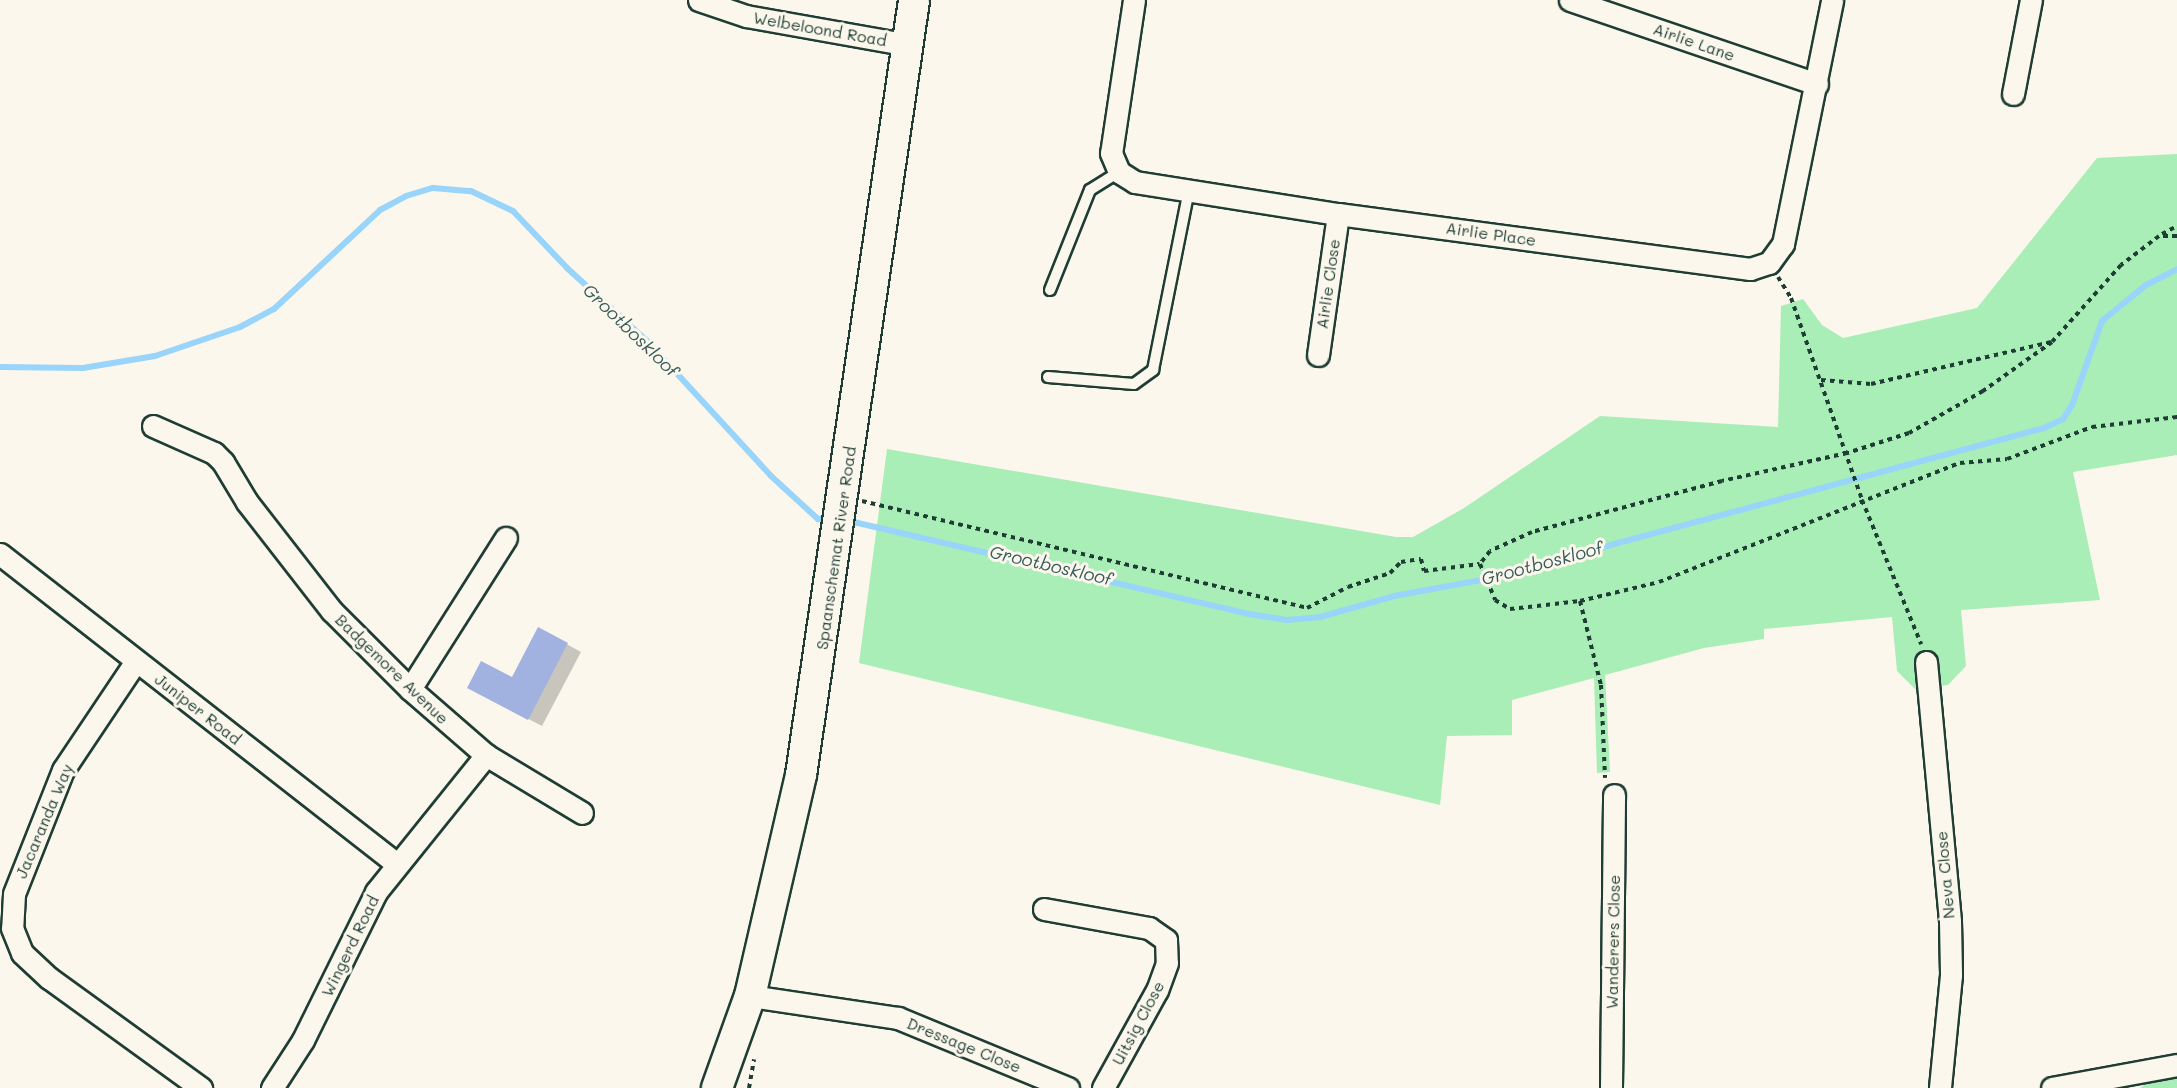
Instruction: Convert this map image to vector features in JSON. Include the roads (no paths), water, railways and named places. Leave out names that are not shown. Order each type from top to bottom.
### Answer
[{"type":"main road","name":"Spaanschemat River Road","points":[[717,1088],[750,996],[801,775],[846,513],[914,0]]},
{"type":"street","name":"Welbeloond Road","points":[[699,0],[746,16],[908,45]]},
{"type":"street","points":[[1119,172],[1112,153],[1134,0]]},
{"type":"street","name":"Airlie Lane","points":[[1570,0],[1817,84]]},
{"type":"street","points":[[1817,84],[1832,0]]},
{"type":"street","points":[[2013,94],[2031,0]]},
{"type":"street","name":"Airlie Place","points":[[1119,172],[1135,182],[1338,214],[1750,269],[1768,263],[1783,244],[1817,84]]},
{"type":"street","name":"Airlie Close","points":[[1318,355],[1338,214]]},
{"type":"street","name":"Badgemore Avenue","points":[[153,426],[214,453],[223,462],[247,502],[332,611],[410,689],[486,755],[582,813]]},
{"type":"street","points":[[410,689],[506,538]]},
{"type":"street","name":"Juniper Road","points":[[0,554],[397,864]]},
{"type":"street","name":"Jacaranda Way","points":[[136,661],[63,770],[9,877],[11,918],[22,953],[49,978],[201,1088]]},
{"type":"street","name":"Neva Close","points":[[1926,662],[1950,921],[1951,975],[1940,1088]]},
{"type":"street","name":"Wingerd Road","points":[[272,1088],[318,1013],[363,913],[397,864],[486,755]]},
{"type":"street","name":"Wanderers Close","points":[[1611,1088],[1614,795]]},
{"type":"street","name":"Uitsig Close","points":[[1044,909],[1149,928],[1166,940],[1167,963],[1157,990],[1103,1088]]},
{"type":"street","name":"Dressage Close","points":[[750,996],[898,1018],[1068,1088]]},
{"type":"street","points":[[2052,1088],[2123,1082],[2177,1065]]},
{"type":"lane","points":[[1050,290],[1090,190],[1119,172]]},
{"type":"lane","points":[[1047,377],[1134,384],[1153,370],[1189,190]]},
{"type":"waterway","name":"Grootboskloof","points":[[0,367],[83,368],[155,356],[240,327],[274,309],[380,210],[406,196],[433,188],[471,191],[513,211],[567,268],[647,341],[771,476],[818,519],[829,519]]},
{"type":"waterway","name":"Grootboskloof","points":[[845,520],[1249,614],[1287,620],[1320,617],[1394,596],[1481,580],[2044,428],[2063,419],[2072,405],[2102,321],[2146,285],[2177,269]]}]
